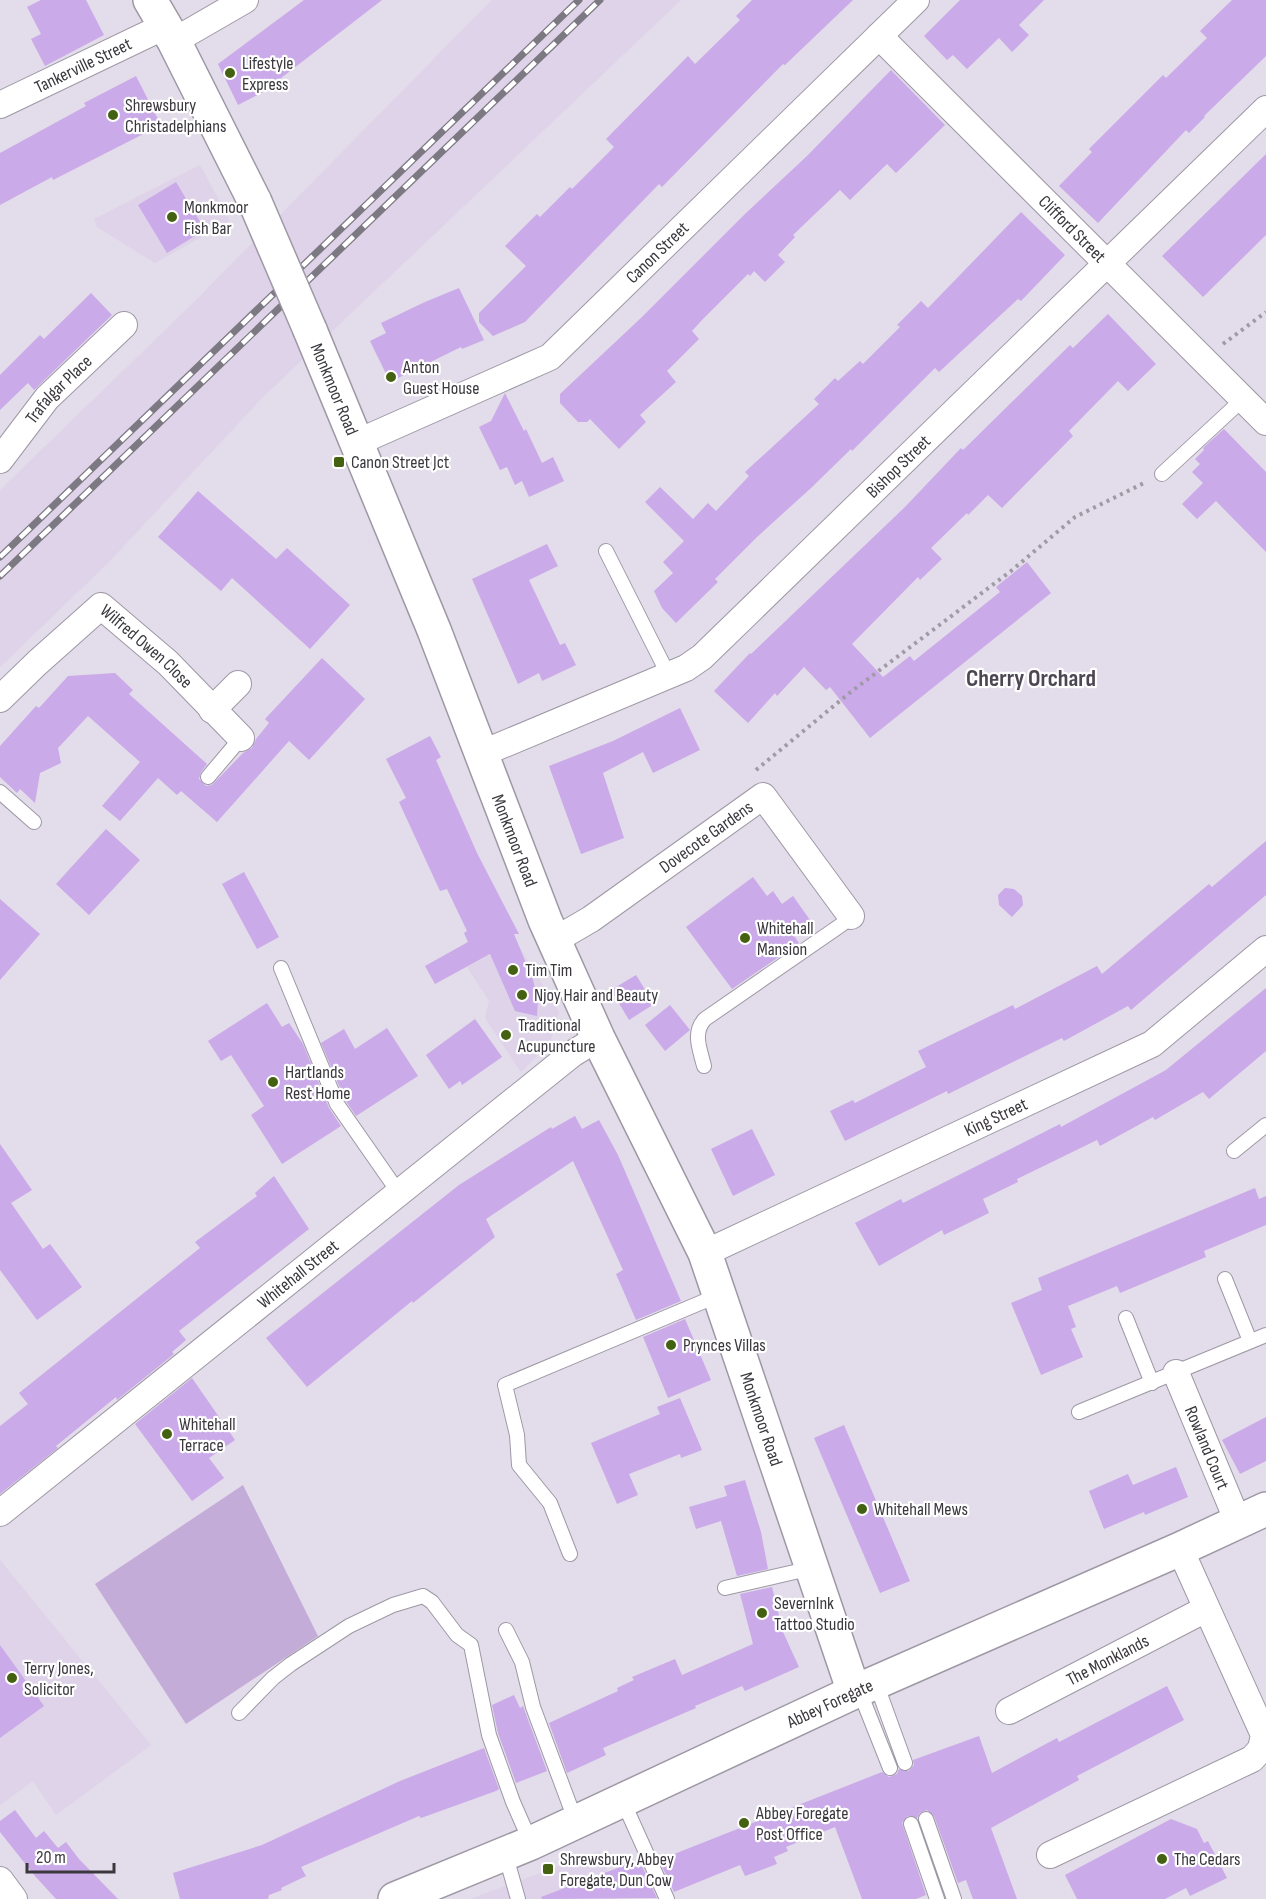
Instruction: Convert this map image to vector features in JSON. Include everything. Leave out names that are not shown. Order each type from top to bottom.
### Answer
[{"type":"street","name":"Tankerville Street","points":[[0,105],[163,22],[245,0]]},
{"type":"street","name":"Canon Street","points":[[356,443],[550,357],[916,0]]},
{"type":"street","name":"Monkmoor Road","points":[[163,22],[255,202],[310,330],[483,753],[545,920],[598,1038],[705,1253],[812,1568],[863,1689]]},
{"type":"street","name":"Clifford Street","points":[[879,36],[1266,422]]},
{"type":"street","name":"Bishop Street","points":[[483,753],[669,676],[702,657],[1266,109]]},
{"type":"street","name":"Trafalgar Place","points":[[0,460],[47,398],[124,325]]},
{"type":"street","name":"Wilfred Owen Close","points":[[0,699],[101,606],[168,663],[241,738]]},
{"type":"street","points":[[212,710],[238,684]]},
{"type":"street","name":"Dovecote Gardens","points":[[555,940],[591,919],[763,796],[851,916]]},
{"type":"street","name":"King Street","points":[[705,1253],[1152,1044],[1266,949]]},
{"type":"street","name":"Whitehall Street","points":[[0,1513],[572,1054],[598,1038]]},
{"type":"street","name":"Rowland Court","points":[[1176,1373],[1252,1516]]},
{"type":"street","name":"Abbey Foregate","points":[[395,1899],[518,1848],[863,1689],[1252,1516]]},
{"type":"street","points":[[1050,1855],[1252,1759],[1261,1749],[1264,1736],[1180,1549]]},
{"type":"street","name":"The Monklands","points":[[1009,1711],[1206,1609]]},
{"type":"street","points":[[0,1880],[14,1899]]},
{"type":"lane","points":[[1162,474],[1242,400]]},
{"type":"lane","points":[[606,551],[669,676]]},
{"type":"lane","points":[[208,777],[241,738]]},
{"type":"lane","points":[[0,792],[34,822]]},
{"type":"lane","points":[[704,1066],[696,1033],[705,1019],[851,916]]},
{"type":"lane","points":[[280,968],[338,1104],[399,1193]]},
{"type":"lane","points":[[1234,1150],[1266,1125]]},
{"type":"lane","points":[[1225,1279],[1250,1341]]},
{"type":"lane","points":[[570,1554],[550,1503],[519,1466],[517,1435],[505,1385],[719,1295]]},
{"type":"lane","points":[[1126,1318],[1152,1383]]},
{"type":"lane","points":[[1079,1412],[1266,1335]]},
{"type":"lane","points":[[725,1588],[812,1568]]},
{"type":"lane","points":[[239,1713],[273,1678],[349,1626],[393,1605],[423,1596],[432,1602],[457,1635],[471,1645],[489,1735],[513,1802],[518,1848],[518,1899]]},
{"type":"lane","points":[[506,1630],[522,1662],[533,1707],[576,1821]]},
{"type":"lane","points":[[863,1689],[905,1763]]},
{"type":"lane","points":[[863,1689],[890,1768]]},
{"type":"lane","points":[[622,1799],[667,1899]]},
{"type":"lane","points":[[926,1819],[954,1899]]},
{"type":"lane","points":[[912,1824],[937,1899]]},
{"type":"path","points":[[1202,359],[1266,312]]},
{"type":"path","points":[[749,776],[852,691],[1011,571],[1075,517],[1162,474]]},
{"type":"shaded area","points":[[492,0],[681,0],[264,396],[108,563],[0,667],[0,490],[193,303]]},
{"type":"shaded area","points":[[200,165],[230,221],[155,263],[97,227],[94,219]]},
{"type":"shaded area","points":[[516,941],[559,1012],[550,1043],[521,1072],[485,1018],[489,1001],[467,967]]},
{"type":"shaded area","points":[[243,1485],[318,1636],[186,1724],[95,1584]]},
{"type":"shaded area","points":[[0,1560],[151,1745],[56,1815],[33,1781],[0,1805]]},
{"type":"shaded area","points":[[600,1851],[618,1899],[470,1899]]},
{"type":"building","points":[[41,0],[86,0],[104,35],[45,66],[31,39],[41,34],[27,7]]},
{"type":"building","points":[[304,0],[382,0],[263,92],[238,105],[218,64]]},
{"type":"building","points":[[752,0],[853,0],[785,65],[783,64],[662,187],[659,184],[525,322],[493,336],[479,322],[479,313],[526,266],[505,246],[537,214],[540,217],[570,187],[572,189],[614,147],[606,139],[688,56],[695,64],[740,20],[736,16]]},
{"type":"building","points":[[960,0],[1044,0],[1019,25],[1029,35],[1012,52],[999,38],[967,69],[953,55],[947,60],[924,36]]},
{"type":"building","points":[[1232,0],[1266,0],[1266,56],[1189,133],[1186,130],[1098,223],[1059,186],[1092,152],[1089,149],[1163,75],[1166,78],[1207,38],[1200,31]]},
{"type":"building","points":[[891,70],[945,125],[896,173],[887,164],[850,200],[840,190],[793,235],[795,237],[778,255],[785,262],[765,282],[754,271],[750,276],[748,274],[692,331],[699,339],[667,371],[676,382],[640,415],[646,422],[619,449],[590,419],[587,422],[578,422],[560,403],[560,394],[807,156]]},
{"type":"building","points":[[136,76],[161,125],[53,180],[52,177],[0,205],[0,153],[86,106],[84,103]]},
{"type":"building","points":[[1266,154],[1266,235],[1203,297],[1162,256]]},
{"type":"building","name":"Monkmoor Fish Bar","points":[[176,182],[205,230],[167,253],[138,205]]},
{"type":"building","points":[[1021,212],[1065,255],[1021,301],[1018,299],[939,372],[935,368],[852,451],[851,449],[757,537],[715,579],[718,582],[676,623],[662,608],[654,591],[673,573],[663,562],[684,541],[645,502],[660,487],[693,519],[708,503],[716,511],[749,476],[745,472],[819,404],[814,399],[835,378],[838,381],[860,361],[863,364],[900,327],[897,325],[921,301],[928,308]]},
{"type":"building","points":[[459,288],[484,340],[462,349],[461,347],[390,382],[370,341],[386,333],[381,323]]},
{"type":"building","points":[[91,293],[112,315],[34,390],[28,383],[0,410],[0,375],[40,335],[44,339]]},
{"type":"building","points":[[1108,314],[1156,364],[1128,391],[1118,381],[1069,431],[1073,436],[1002,508],[988,495],[968,515],[967,513],[931,548],[942,559],[920,580],[918,577],[852,644],[883,677],[910,656],[914,661],[1000,592],[996,587],[1027,562],[1051,593],[870,738],[830,687],[826,690],[804,667],[777,696],[775,693],[748,723],[714,691],[750,653],[905,507],[961,448],[963,450],[1070,345],[1073,348]]},
{"type":"building","points":[[505,393],[542,463],[553,457],[564,481],[529,497],[522,481],[515,485],[507,467],[500,470],[479,427],[491,421]]},
{"type":"building","points":[[1224,429],[1266,472],[1266,552],[1216,501],[1197,519],[1182,504],[1203,483],[1192,472],[1200,464],[1195,459],[1204,450],[1203,448]]},
{"type":"building","points":[[198,491],[276,559],[287,548],[350,605],[310,649],[232,578],[221,591],[158,537]]},
{"type":"building","points":[[547,544],[558,566],[529,580],[560,645],[565,643],[576,665],[542,681],[539,673],[518,684],[472,579]]},
{"type":"building","points":[[322,658],[365,699],[309,760],[289,741],[217,822],[181,791],[177,795],[158,778],[120,821],[102,806],[140,762],[88,716],[58,748],[61,763],[40,773],[35,803],[20,789],[17,793],[0,777],[0,746],[36,706],[39,708],[68,676],[115,673],[133,690],[129,694],[207,764],[199,779],[206,786],[212,785],[243,753],[252,748],[269,723],[265,719]]},
{"type":"building","points":[[680,708],[700,750],[653,773],[643,752],[603,773],[624,838],[581,854],[549,766],[613,741]]},
{"type":"building","points":[[430,736],[441,757],[436,760],[477,853],[519,934],[514,934],[533,980],[538,999],[537,1016],[515,1011],[490,954],[435,984],[425,966],[468,942],[464,933],[467,931],[447,889],[440,891],[399,802],[406,798],[386,759]]},
{"type":"building","points":[[106,829],[140,860],[89,915],[56,884]]},
{"type":"building","points":[[1266,841],[1266,895],[1131,1010],[1128,1006],[1064,1041],[1062,1038],[845,1141],[830,1111],[853,1100],[855,1103],[926,1067],[918,1051],[1013,1005],[1015,1009],[1097,966],[1102,974],[1209,884],[1212,887]]},
{"type":"building","points":[[244,872],[279,937],[257,949],[222,884]]},
{"type":"building","name":"Whitehall Mansion","points":[[753,877],[767,896],[773,891],[782,904],[793,896],[810,920],[792,933],[799,943],[732,989],[686,927]]},
{"type":"building","points":[[1005,888],[1014,889],[1022,896],[1023,905],[1012,917],[999,905],[998,895]]},
{"type":"building","points":[[0,899],[40,934],[0,980]]},
{"type":"building","points":[[636,975],[654,1004],[629,1020],[611,990]]},
{"type":"building","points":[[1266,988],[1266,1051],[1209,1099],[1203,1092],[1155,1120],[1153,1117],[1100,1146],[1097,1140],[1017,1179],[1018,1182],[983,1199],[989,1213],[944,1235],[942,1230],[879,1266],[855,1223],[901,1199],[903,1203],[1060,1124],[1061,1127],[1166,1070]]},
{"type":"building","name":"Hartlands Rest Home","points":[[267,1003],[282,1027],[289,1023],[303,1044],[329,1108],[341,1126],[282,1164],[251,1115],[264,1106],[231,1055],[221,1061],[208,1041]]},
{"type":"building","points":[[670,1005],[690,1030],[665,1051],[645,1025]]},
{"type":"building","points":[[475,1019],[502,1057],[462,1085],[460,1081],[449,1089],[426,1055]]},
{"type":"building","points":[[387,1028],[418,1076],[356,1116],[345,1100],[321,1043],[344,1029],[355,1049]]},
{"type":"building","points":[[575,1116],[582,1129],[599,1120],[618,1155],[681,1301],[636,1320],[616,1274],[623,1270],[573,1161],[486,1219],[495,1237],[307,1387],[266,1338],[459,1185],[551,1127],[552,1129]]},
{"type":"building","points":[[752,1129],[775,1175],[733,1196],[711,1149]]},
{"type":"building","points":[[0,1144],[32,1190],[11,1203],[43,1249],[50,1244],[82,1287],[37,1320],[0,1270]]},
{"type":"building","points":[[274,1176],[309,1229],[179,1331],[186,1340],[172,1352],[174,1354],[117,1400],[116,1397],[56,1446],[58,1448],[0,1494],[0,1426],[28,1404],[19,1393],[200,1248],[195,1242],[257,1196],[255,1193]]},
{"type":"building","points":[[1255,1188],[1259,1199],[1266,1196],[1266,1225],[1204,1251],[1206,1257],[1120,1293],[1117,1286],[1068,1306],[1076,1327],[1071,1329],[1083,1357],[1041,1375],[1011,1303],[1042,1290],[1038,1278]]},
{"type":"building","points":[[685,1319],[711,1380],[668,1398],[643,1337]]},
{"type":"building","name":"Whitehall Terrace","points":[[192,1378],[235,1440],[209,1458],[224,1478],[192,1501],[135,1424]]},
{"type":"building","points":[[680,1398],[702,1450],[681,1458],[680,1454],[629,1474],[638,1495],[617,1504],[591,1443],[660,1414],[657,1407]]},
{"type":"building","points":[[1266,1417],[1266,1461],[1240,1474],[1222,1440]]},
{"type":"building","name":"Whitehall Mews","points":[[844,1425],[910,1581],[880,1593],[814,1438]]},
{"type":"building","points":[[1176,1467],[1188,1497],[1104,1529],[1089,1491],[1128,1474],[1133,1485]]},
{"type":"building","points":[[745,1480],[761,1532],[768,1569],[737,1576],[721,1521],[696,1529],[689,1507],[727,1496],[724,1486]]},
{"type":"building","points":[[772,1587],[783,1632],[799,1667],[745,1691],[742,1686],[603,1748],[606,1755],[567,1773],[549,1723],[618,1691],[617,1688],[634,1680],[632,1677],[675,1659],[682,1675],[753,1644],[740,1594]]},
{"type":"building","name":"Terry Jones, Solicitor","points":[[0,1645],[44,1706],[0,1738]]},
{"type":"building","points":[[1167,1686],[1184,1720],[1077,1776],[1079,1780],[991,1828],[1017,1899],[973,1899],[966,1880],[958,1883],[934,1816],[927,1810],[920,1813],[917,1818],[908,1816],[902,1823],[926,1895],[916,1899],[862,1899],[835,1827],[786,1847],[788,1851],[774,1857],[777,1864],[745,1876],[740,1865],[674,1892],[659,1860],[882,1772],[889,1777],[897,1774],[899,1769],[909,1771],[914,1765],[913,1760],[979,1736],[992,1773],[1057,1738],[1059,1742]]},
{"type":"building","points":[[514,1695],[520,1708],[523,1706],[547,1771],[516,1783],[498,1733],[492,1705]]},
{"type":"building","points":[[484,1748],[499,1789],[496,1791],[421,1818],[419,1816],[301,1867],[306,1876],[269,1895],[268,1899],[180,1899],[173,1873],[262,1845],[400,1781]]},
{"type":"building","points":[[15,1810],[36,1838],[44,1831],[58,1848],[66,1842],[79,1859],[118,1899],[56,1899],[0,1832],[0,1821]]},
{"type":"building","name":"The Cedars","points":[[1171,1819],[1197,1829],[1204,1843],[1208,1841],[1227,1878],[1190,1896],[1186,1888],[1165,1899],[1077,1899],[1065,1875]]},
{"type":"building","points":[[636,1861],[638,1868],[642,1866],[657,1898],[542,1899],[541,1897]]},
{"type":"railway","points":[[0,557],[579,0]]},
{"type":"railway","points":[[0,576],[600,0]]},
{"type":"place","name":"Lifestyle Express","points":[[230,73]]},
{"type":"place","name":"Shrewsbury Christadelphians","points":[[113,115]]},
{"type":"place","name":"Monkmoor Fish Bar","points":[[172,217]]},
{"type":"place","name":"Anton Guest House","points":[[391,377]]},
{"type":"place","name":"Canon Street Jct","points":[[339,462]]},
{"type":"place","name":"Whitehall Mansion","points":[[745,938]]},
{"type":"place","name":"Tim Tim","points":[[513,970]]},
{"type":"place","name":"Njoy Hair and Beauty","points":[[522,995]]},
{"type":"place","name":"Traditional Acupuncture","points":[[506,1035]]},
{"type":"place","name":"Hartlands Rest Home","points":[[273,1082]]},
{"type":"place","name":"Prynces Villas","points":[[671,1345]]},
{"type":"place","name":"Whitehall Terrace","points":[[167,1434]]},
{"type":"place","name":"Whitehall Mews","points":[[862,1509]]},
{"type":"place","name":"SevernInk Tattoo Studio","points":[[762,1613]]},
{"type":"place","name":"Terry Jones, Solicitor","points":[[12,1678]]},
{"type":"place","name":"Abbey Foregate Post Office","points":[[744,1823]]},
{"type":"place","name":"The Cedars","points":[[1162,1859]]},
{"type":"place","name":"Shrewsbury, Abbey Foregate, Dun Cow","points":[[548,1869]]},
{"type":"district","name":"Cherry Orchard","points":[[1031,678]]}]
